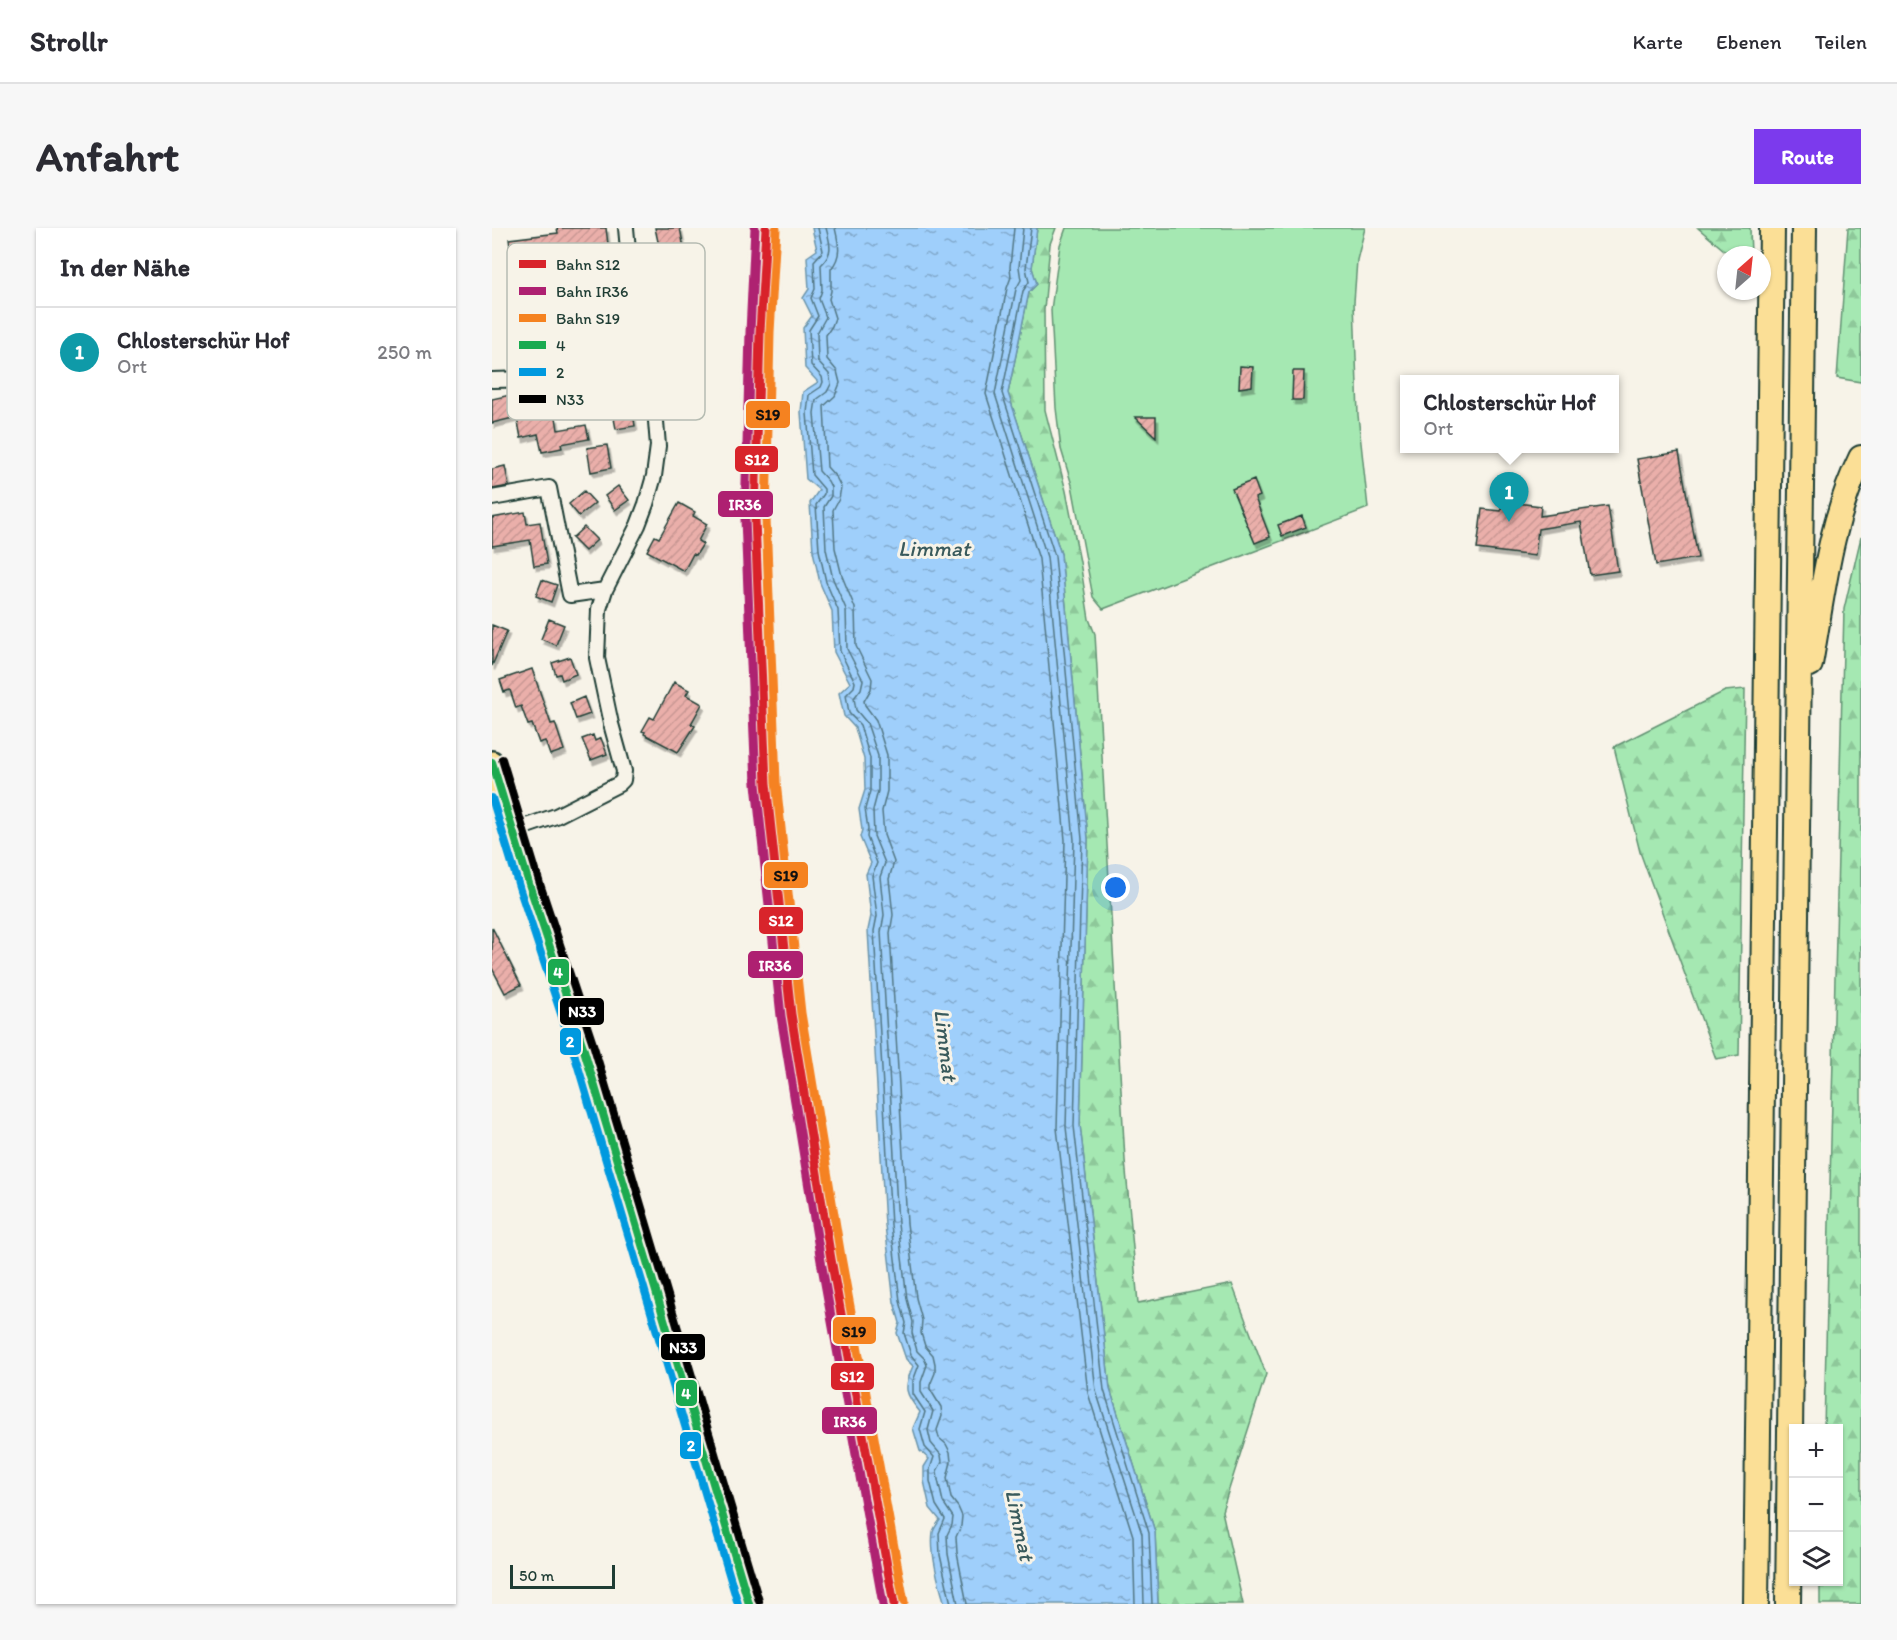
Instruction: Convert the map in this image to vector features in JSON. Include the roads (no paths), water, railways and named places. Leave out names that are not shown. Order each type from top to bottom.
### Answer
[{"type":"highway","points":[[1755,1604],[1772,228]]},
{"type":"highway","points":[[1788,1604],[1804,228]]},
{"type":"highway","points":[[1798,731],[1832,537],[1845,495],[1861,458]]},
{"type":"main road","points":[[492,762],[512,831],[584,1050],[749,1604]]},
{"type":"street","points":[[626,228],[627,243]]},
{"type":"street","points":[[492,380],[507,380]]},
{"type":"street","points":[[512,831],[556,816],[624,780],[624,771],[600,677],[596,637],[599,609],[605,590],[638,525],[654,476],[658,446],[656,420]]},
{"type":"street","points":[[492,498],[549,488],[570,595],[605,590]]},
{"type":"water","name":"Limmat","points":[[812,228],[1037,228],[1032,268],[1037,284],[1029,292],[1008,393],[1061,554],[1088,839],[1080,1125],[1110,1389],[1155,1532],[1158,1604],[945,1604],[938,1578],[932,1540],[934,1530],[940,1520],[930,1508],[924,1481],[924,1467],[929,1459],[920,1451],[913,1428],[920,1412],[907,1391],[913,1366],[906,1359],[897,1333],[900,1323],[894,1302],[885,1225],[868,930],[871,916],[866,874],[871,863],[860,837],[862,830],[859,809],[865,790],[864,759],[855,728],[844,716],[839,693],[850,683],[834,652],[832,611],[820,583],[813,551],[810,503],[819,490],[806,479],[801,412],[803,392],[818,382],[805,368],[803,328],[812,316],[803,298],[809,289],[807,257],[817,250]]},
{"type":"rail line","name":"IR36","points":[[755,228],[745,519],[756,784],[781,1016],[821,1261],[883,1604]]},
{"type":"rail line","name":"S12","points":[[766,228],[760,332],[755,519],[766,783],[791,1014],[831,1259],[894,1604]]},
{"type":"rail line","name":"S19","points":[[776,229],[770,332],[766,519],[776,782],[801,1013],[841,1257],[904,1602]]},
{"type":"place","name":"Chlosterschür Hof","points":[[1509,522]]}]
